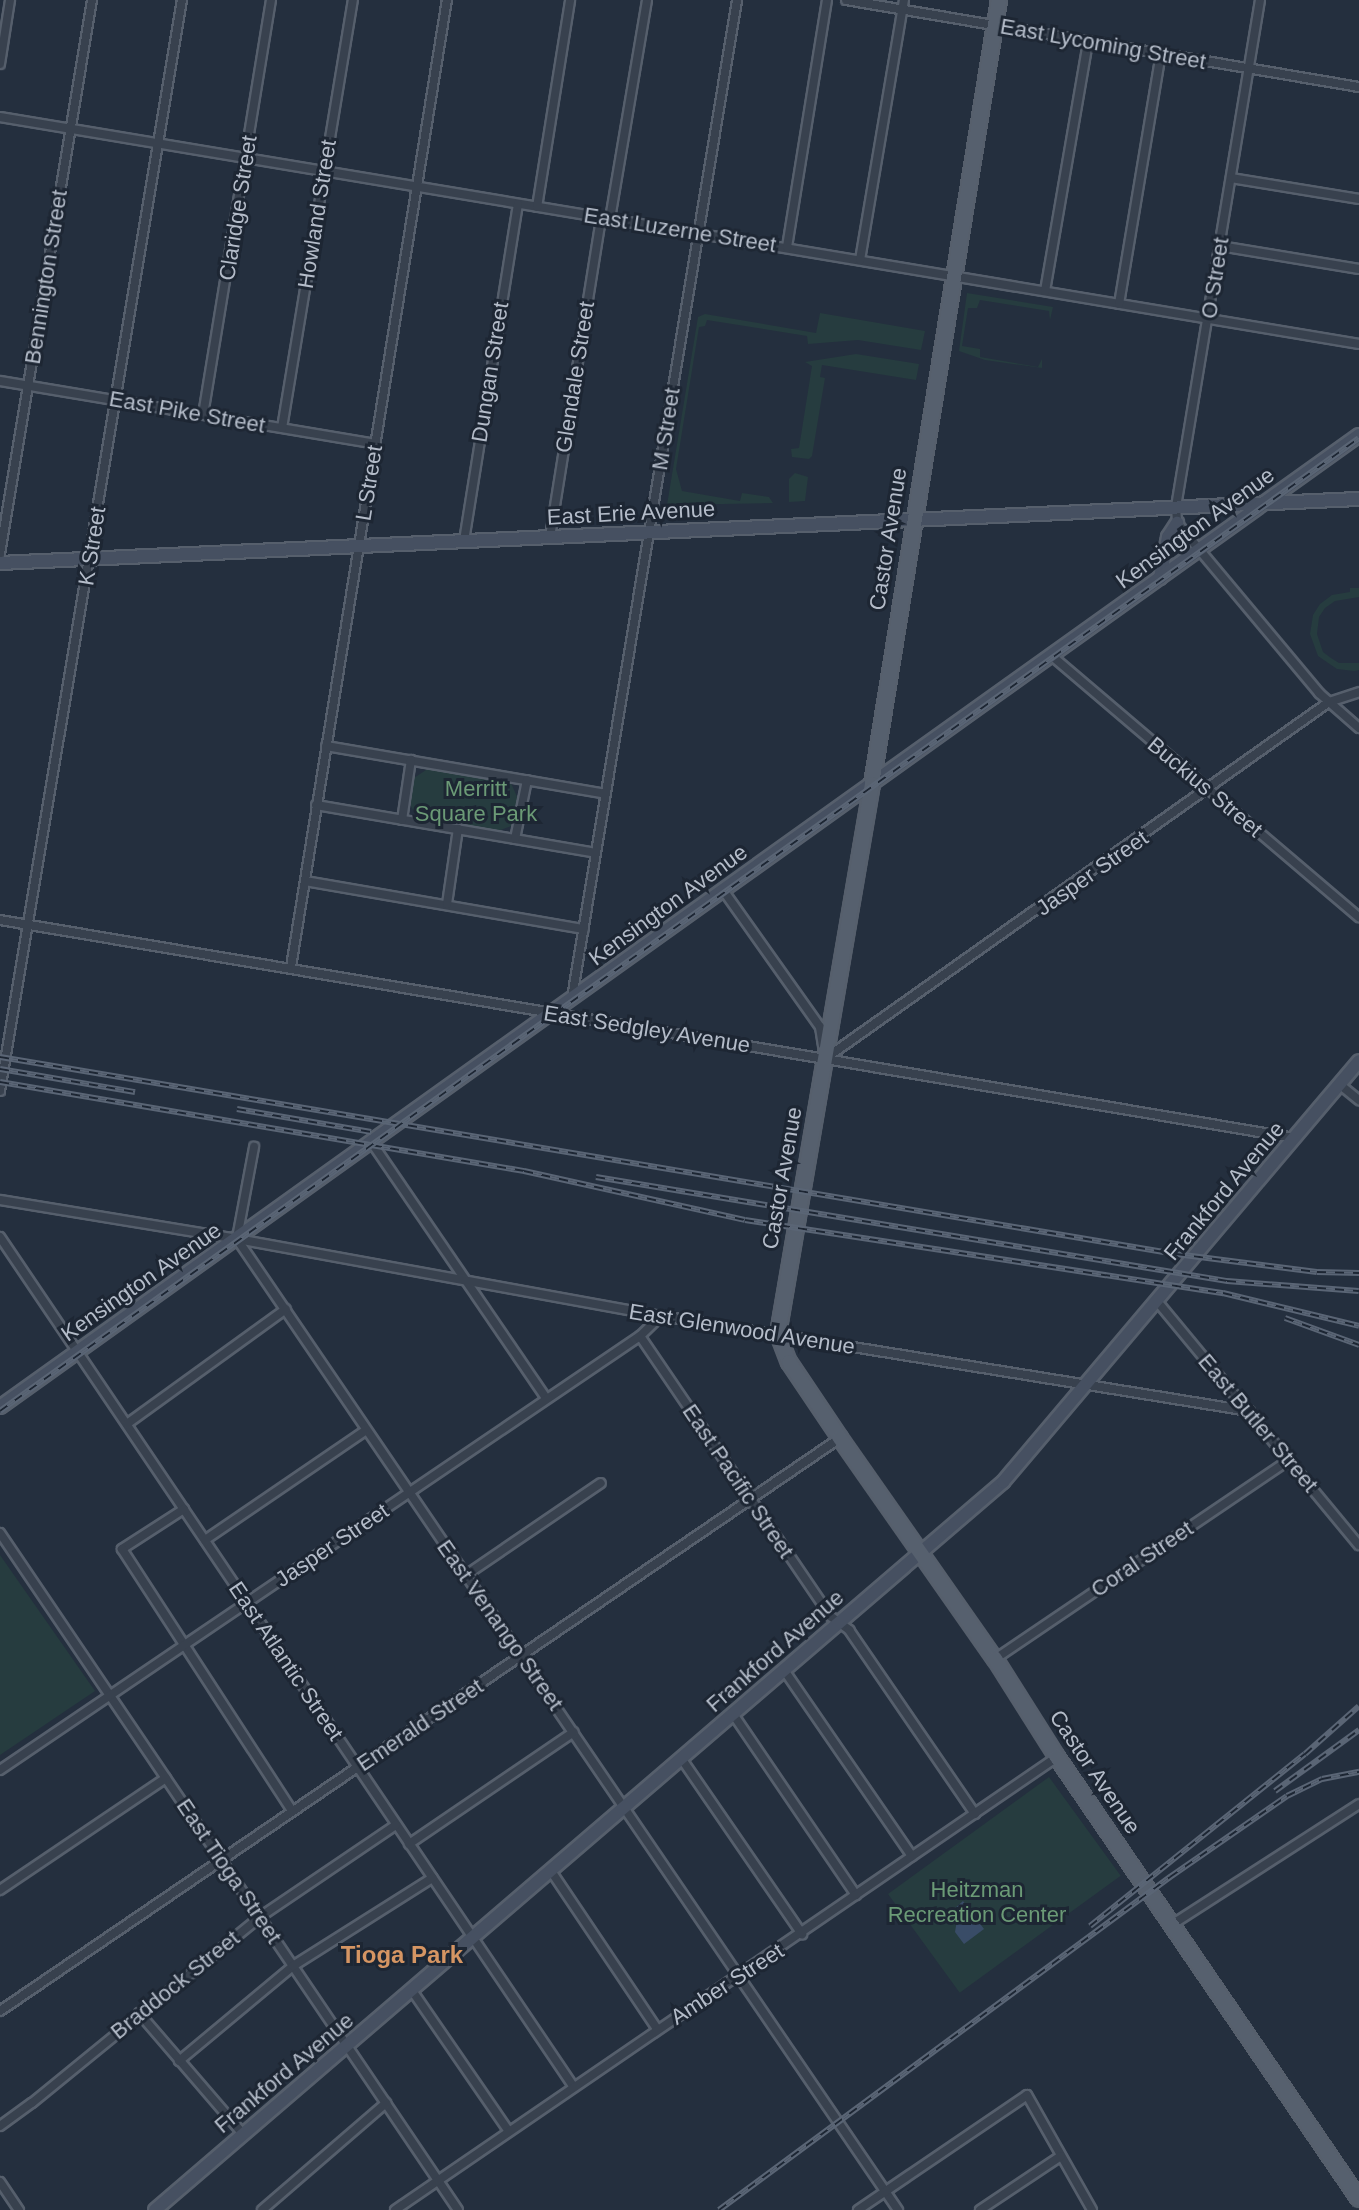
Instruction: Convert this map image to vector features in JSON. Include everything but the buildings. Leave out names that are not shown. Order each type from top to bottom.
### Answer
[{"type":"main road","name":"Castor Avenue","points":[[999,0],[872,784],[778,1334],[789,1362],[840,1438],[995,1659],[1057,1757],[1359,2199]]},
{"type":"main road","name":"Kensington Avenue","points":[[0,1407],[1359,435]]},
{"type":"main road","name":"East Erie Avenue","points":[[0,563],[1359,499]]},
{"type":"main road","points":[[1160,578],[1168,537],[1177,523]]},
{"type":"main road","name":"Frankford Avenue","points":[[155,2210],[1003,1482],[1359,1061]]},
{"type":"street","points":[[0,64],[10,0]]},
{"type":"street","name":"Bennington Street","points":[[0,554],[92,0]]},
{"type":"street","name":"K Street","points":[[0,1091],[182,0]]},
{"type":"street","name":"Claridge Street","points":[[203,415],[271,0]]},
{"type":"street","name":"Howland Street","points":[[282,428],[353,0]]},
{"type":"street","name":"L Street","points":[[291,967],[447,0]]},
{"type":"street","points":[[537,207],[570,0]]},
{"type":"street","name":"Glendale Street","points":[[550,537],[605,218],[647,0]]},
{"type":"street","name":"M Street","points":[[572,1000],[737,0]]},
{"type":"street","points":[[787,247],[827,0]]},
{"type":"street","name":"East Lycoming Street","points":[[846,0],[903,5],[994,25],[1359,87]]},
{"type":"street","name":"O Street","points":[[1177,523],[1176,507],[1260,0]]},
{"type":"street","points":[[860,260],[903,5]]},
{"type":"street","points":[[1045,291],[1088,41]]},
{"type":"street","points":[[1119,304],[1161,53]]},
{"type":"street","name":"East Luzerne Street","points":[[0,117],[1359,344]]},
{"type":"street","points":[[1231,178],[1359,199]]},
{"type":"street","name":"Dungan Street","points":[[464,541],[518,204]]},
{"type":"street","points":[[1220,246],[1359,269]]},
{"type":"street","name":"East Pike Street","points":[[0,381],[375,444]]},
{"type":"street","points":[[1177,523],[1329,702],[1359,728]]},
{"type":"street","name":"Buckius Street","points":[[1052,656],[1359,917]]},
{"type":"street","name":"Jasper Street","points":[[825,1058],[1329,702],[1359,692]]},
{"type":"street","points":[[326,746],[606,794]]},
{"type":"street","points":[[402,820],[411,760]]},
{"type":"street","points":[[515,839],[527,780]]},
{"type":"street","points":[[316,805],[596,853]]},
{"type":"street","points":[[447,904],[458,829]]},
{"type":"street","points":[[305,881],[584,929]]},
{"type":"street","points":[[723,890],[820,1027],[825,1058]]},
{"type":"street","name":"East Sedgley Avenue","points":[[0,920],[1295,1138]]},
{"type":"street","points":[[1339,1084],[1359,1100]]},
{"type":"street","points":[[372,1143],[546,1398]]},
{"type":"street","points":[[0,1200],[237,1239],[254,1147]]},
{"type":"street","name":"East Atlantic Street","points":[[0,1237],[573,2086]]},
{"type":"street","name":"East Glenwood Avenue","points":[[237,1239],[661,1316],[1249,1411]]},
{"type":"street","name":"East Venango Street","points":[[237,1239],[898,2210]]},
{"type":"street","name":"East Butler Street","points":[[1156,1300],[1359,1545]]},
{"type":"street","points":[[127,1424],[286,1309]]},
{"type":"street","name":"Jasper Street","points":[[0,1770],[640,1336],[661,1316]]},
{"type":"street","name":"East Pacific Street","points":[[640,1336],[837,1624],[849,1630],[975,1814]]},
{"type":"street","points":[[205,1540],[366,1430]]},
{"type":"street","name":"Emerald Street","points":[[0,2011],[292,1811],[523,1658],[840,1438]]},
{"type":"street","name":"Coral Street","points":[[995,1659],[1289,1460]]},
{"type":"street","points":[[466,1575],[601,1483]]},
{"type":"street","points":[[184,1509],[122,1549],[292,1811]]},
{"type":"street","name":"East Tioga Street","points":[[0,1533],[458,2210]]},
{"type":"street","points":[[784,1670],[912,1856]]},
{"type":"street","points":[[733,1714],[856,1895]]},
{"type":"street","points":[[409,1844],[574,1732]]},
{"type":"street","name":"Amber Street","points":[[395,2210],[657,2029],[741,1977],[1057,1757]]},
{"type":"street","points":[[681,1758],[802,1934]]},
{"type":"street","points":[[0,1890],[166,1778]]},
{"type":"street","points":[[1173,1924],[1359,1804]]},
{"type":"street","name":"Braddock Street","points":[[0,2126],[260,1917],[396,1825]]},
{"type":"street","points":[[551,1871],[657,2029]]},
{"type":"street","points":[[179,2061],[293,1966],[432,1878]]},
{"type":"street","points":[[411,1989],[508,2130]]},
{"type":"street","points":[[139,2013],[243,2134]]},
{"type":"street","points":[[858,2210],[1027,2095],[1092,2210]]},
{"type":"street","points":[[262,2210],[386,2103]]},
{"type":"street","points":[[980,2210],[1061,2156]]},
{"type":"street","points":[[0,2182],[19,2210]]},
{"type":"green space","points":[[967,293],[1053,307],[1050,320],[1049,311],[980,300],[977,308],[968,308],[962,346],[980,349],[980,357],[1038,367],[1042,359],[1042,368],[985,360],[959,351]]},
{"type":"green space","points":[[820,313],[925,331],[921,350],[858,340],[808,344],[807,336],[707,320],[705,326],[699,327],[676,469],[682,491],[740,501],[742,493],[769,497],[773,503],[667,505],[698,317],[705,314],[816,333]]},
{"type":"green space","points":[[856,354],[919,364],[916,380],[822,365],[820,377],[825,378],[812,456],[809,459],[792,457],[791,449],[799,448],[812,366],[805,362]]},
{"type":"green space","points":[[795,473],[808,477],[805,501],[789,502],[789,479]]},
{"type":"green space","points":[[1350,588],[1359,588],[1359,597],[1335,601],[1325,608],[1319,617],[1317,634],[1323,652],[1331,658],[1339,663],[1359,663],[1359,670],[1354,671],[1337,669],[1318,656],[1310,634],[1313,615],[1320,604],[1332,595],[1350,592]]},
{"type":"green space","name":"Merritt Square Park","points":[[429,768],[511,783],[518,799],[511,826],[498,831],[416,815],[409,803],[414,778]]},
{"type":"green space","points":[[0,1555],[95,1691],[0,1755]]},
{"type":"green space","name":"Heitzman Recreation Center","points":[[1049,1777],[1121,1876],[960,1993],[888,1894]]},
{"type":"water","points":[[963,1901],[984,1929],[964,1944],[955,1932],[957,1920],[951,1912]]},
{"type":"railway","points":[[0,1411],[1359,438]]},
{"type":"railway","points":[[0,1057],[1176,1254],[1317,1272],[1359,1273]]},
{"type":"railway","points":[[0,1069],[135,1092]]},
{"type":"railway","points":[[0,1082],[524,1171],[745,1220],[1223,1293],[1359,1326]]},
{"type":"railway","points":[[237,1109],[371,1132]]},
{"type":"railway","points":[[596,1177],[1227,1281],[1359,1291]]},
{"type":"railway","points":[[1285,1318],[1359,1345]]},
{"type":"railway","points":[[1090,1926],[1305,1754],[1359,1706]]},
{"type":"railway","points":[[1275,1791],[1359,1730]]},
{"type":"railway","points":[[719,2210],[1170,1877],[1287,1796],[1322,1779],[1359,1772]]},
{"type":"district","name":"Tioga Park","points":[[402,1955]]}]
